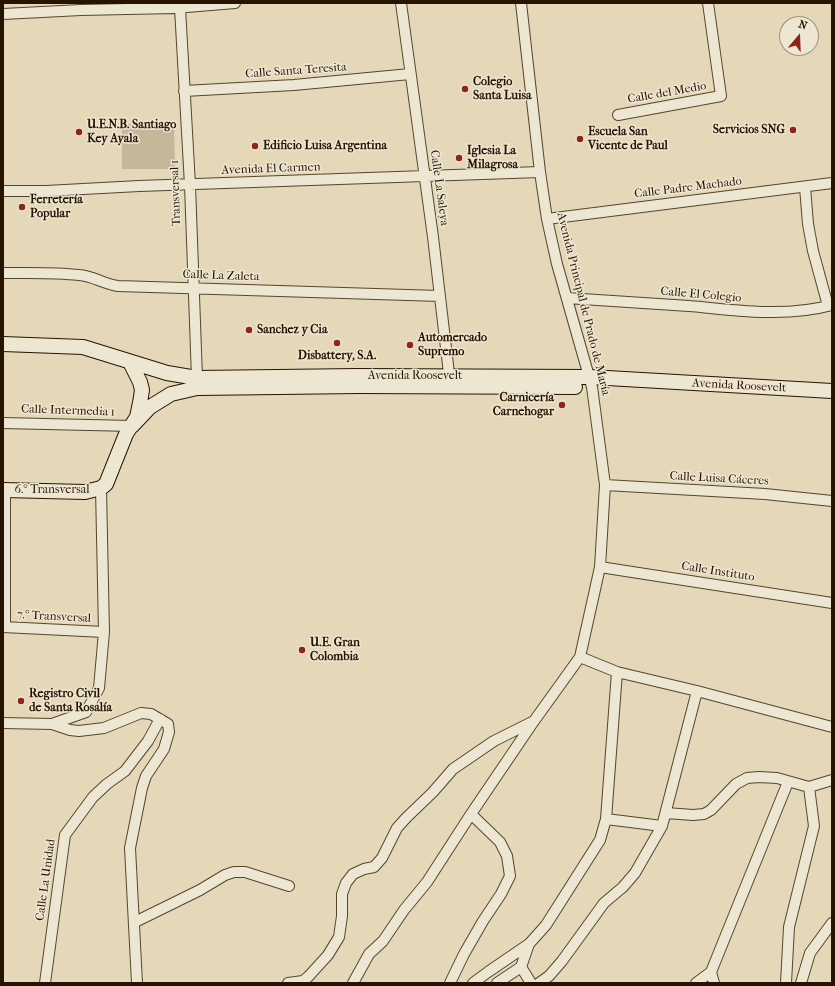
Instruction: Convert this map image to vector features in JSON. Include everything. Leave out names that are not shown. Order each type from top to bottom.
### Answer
[{"type":"street","points":[[3,14],[80,7],[177,7],[235,3]]},
{"type":"street","name":"Calle La Saleya","points":[[401,3],[425,177],[450,381]]},
{"type":"street","name":"Avenida Principal de Prado de María","points":[[521,3],[540,172],[547,219],[557,264],[591,382],[605,485],[600,567],[580,657]]},
{"type":"street","name":"Calle del Medio","points":[[618,115],[722,96],[708,3]]},
{"type":"street","name":"Transversal 1","points":[[177,7],[190,185],[197,378]]},
{"type":"street","name":"Calle Santa Teresita","points":[[184,91],[294,85],[410,74]]},
{"type":"street","name":"Avenida El Carmen","points":[[3,191],[46,191],[540,172]]},
{"type":"street","name":"Calle Padre Machado","points":[[547,219],[832,183]]},
{"type":"street","points":[[806,187],[808,224],[812,247],[830,306]]},
{"type":"street","name":"Calle La Zaleta","points":[[3,273],[79,275],[92,277],[106,284],[118,286],[440,296]]},
{"type":"street","name":"Calle El Colegio","points":[[567,298],[689,306],[759,313],[795,312],[830,306]]},
{"type":"street","name":"Avenida Roosevelt","points":[[3,344],[83,347],[167,373],[197,378],[591,382],[803,394],[832,391]]},
{"type":"street","points":[[52,724],[86,712],[100,688],[104,632],[101,488],[106,484],[123,441],[137,417],[142,390],[140,382],[130,362]]},
{"type":"street","name":"Avenida Roosevelt","points":[[132,426],[150,407],[170,394],[197,388],[450,381]]},
{"type":"street","name":"Avenida Roosevelt","points":[[803,394],[832,401]]},
{"type":"street","name":"Calle Intermedia 1","points":[[3,422],[132,426]]},
{"type":"street","name":"Calle Luisa Cáceres","points":[[605,485],[765,494],[832,501]]},
{"type":"street","name":"6.° Transversal","points":[[4,490],[84,492],[101,488]]},
{"type":"street","points":[[4,490],[4,627]]},
{"type":"street","name":"Calle Instituto","points":[[600,567],[832,604]]},
{"type":"street","name":"7.° Transversal","points":[[4,627],[104,632]]},
{"type":"street","points":[[353,983],[370,954],[383,941],[404,910],[427,882],[534,721],[580,657],[617,672],[832,727]]},
{"type":"street","points":[[473,983],[529,944],[546,925],[600,840],[606,819],[617,672]]},
{"type":"street","points":[[539,983],[549,976],[562,960],[604,903],[623,887],[636,873],[662,826],[696,691]]},
{"type":"street","points":[[3,723],[52,724],[70,730],[79,731],[104,728],[141,713],[151,714],[168,724],[169,732],[164,749],[146,776],[142,788],[130,848],[137,983]]},
{"type":"street","name":"Calle La Unidad","points":[[45,983],[65,835],[93,797],[107,784],[125,771],[148,742],[160,719]]},
{"type":"street","points":[[288,983],[303,981],[328,955],[339,936],[342,916],[342,894],[346,883],[353,874],[364,869],[374,867],[382,858],[397,828],[453,769],[494,741],[534,721]]},
{"type":"street","points":[[666,813],[693,815],[704,814],[711,810],[736,784],[747,778],[759,776],[776,778],[809,787],[832,780]]},
{"type":"street","points":[[696,983],[711,972],[788,782]]},
{"type":"street","points":[[786,983],[789,927],[814,826],[809,787]]},
{"type":"street","points":[[450,983],[464,954],[501,894],[510,876],[507,856],[500,842],[471,814]]},
{"type":"street","points":[[606,819],[662,826]]},
{"type":"street","points":[[135,922],[200,890],[225,875],[234,872],[245,872],[289,886]]},
{"type":"street","points":[[801,983],[810,953],[832,924]]},
{"type":"street","points":[[497,983],[521,967],[529,944]]},
{"type":"street","points":[[521,967],[531,983]]},
{"type":"street","points":[[711,972],[714,983]]},
{"type":"shaded area","points":[[122,124],[174,124],[175,169],[122,169]]},
{"type":"place","name":"Colegio Santa Luisa","points":[[465,89]]},
{"type":"place","name":"Servicios SNG","points":[[793,130]]},
{"type":"place","name":"U.E.N.B. Santiago Key Ayala","points":[[79,132]]},
{"type":"place","name":"Escuela San Vicente de Paul","points":[[580,139]]},
{"type":"place","name":"Edificio Luisa Argentina","points":[[255,146]]},
{"type":"place","name":"Iglesia La Milagrosa","points":[[459,158]]},
{"type":"place","name":"Ferretería Popular","points":[[22,207]]},
{"type":"place","name":"Sanchez y Cia","points":[[249,330]]},
{"type":"place","name":"Disbattery, S.A.","points":[[337,343]]},
{"type":"place","name":"Automercado Supremo","points":[[410,345]]},
{"type":"place","name":"Carnicería Carnehogar","points":[[562,405]]},
{"type":"place","name":"U.E. Gran Colombia","points":[[302,650]]},
{"type":"place","name":"Registro Civil de Santa Rosalía","points":[[21,701]]}]
